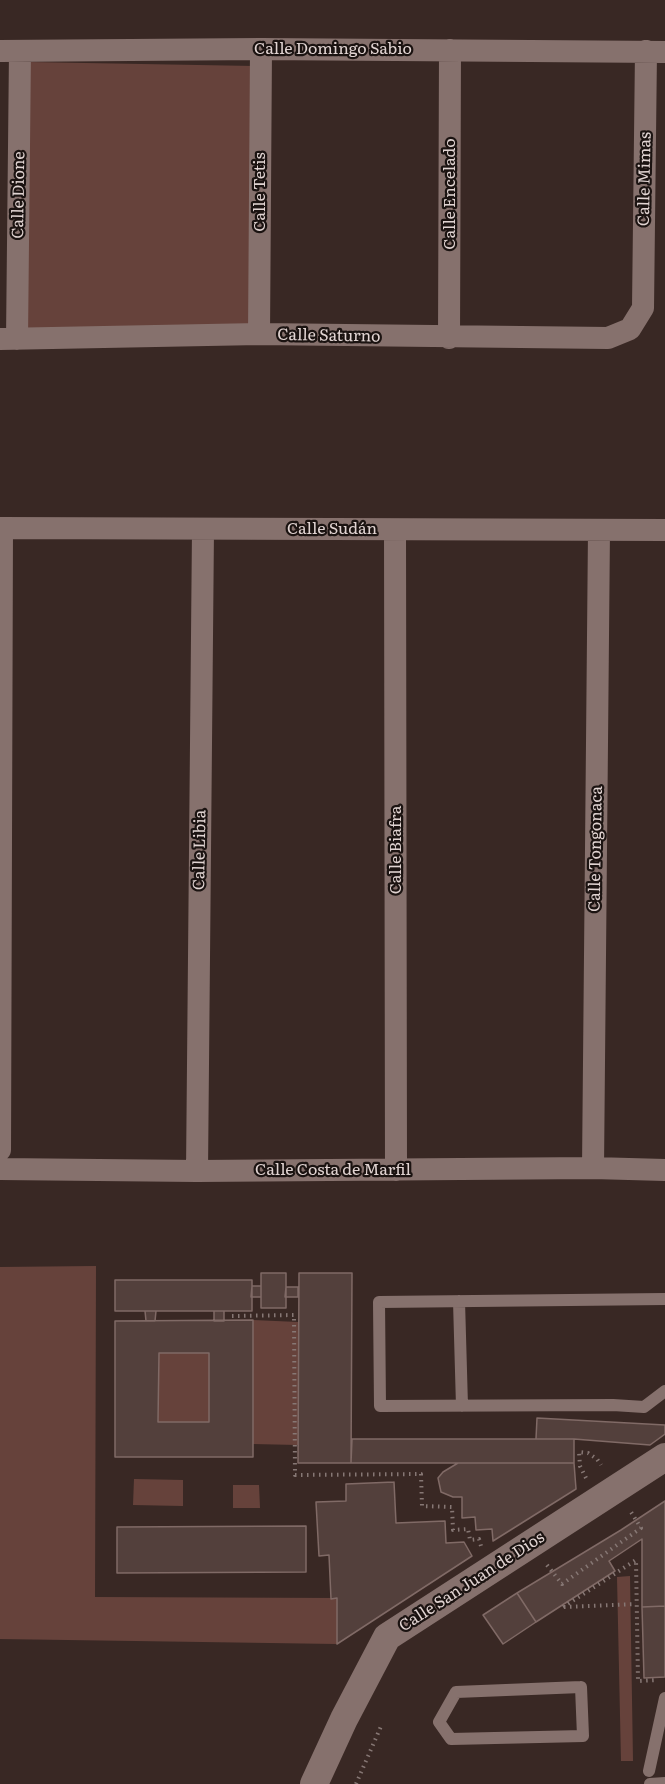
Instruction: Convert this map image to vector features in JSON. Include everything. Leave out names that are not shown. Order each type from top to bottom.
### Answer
[{"type":"street","name":"Calle Domingo Sabio","points":[[10,51],[261,49],[656,52]]},
{"type":"street","name":"Calle Tetis","points":[[259,334],[261,49]]},
{"type":"street","name":"Calle Encelado","points":[[449,338],[450,50]]},
{"type":"street","name":"Calle Dione","points":[[9,339],[10,51]]},
{"type":"street","name":"Calle Mimas","points":[[643,308],[656,52]]},
{"type":"street","name":"Calle Saturno","points":[[9,339],[259,334],[449,338],[608,338],[630,329],[643,308]]},
{"type":"street","name":"Calle Sudán","points":[[1,528],[665,530]]},
{"type":"street","points":[[0,1150],[1,528]]},
{"type":"street","name":"Calle Libia","points":[[197,1171],[203,529]]},
{"type":"street","name":"Calle Biafra","points":[[395,530],[396,1170]]},
{"type":"street","name":"Calle Tongonaca","points":[[593,1168],[599,530]]},
{"type":"street","name":"Calle Costa de Marfil","points":[[0,1169],[197,1171],[593,1168],[665,1170]]},
{"type":"street","name":"Calle San Juan de Dios","points":[[314,1784],[344,1719],[387,1637],[665,1457]]},
{"type":"lane","points":[[665,1299],[379,1302],[380,1406],[644,1407],[665,1391]]},
{"type":"lane","points":[[459,1301],[462,1406]]},
{"type":"lane","points":[[581,1687],[583,1736],[451,1739],[439,1722],[456,1692],[581,1687]]},
{"type":"lane","points":[[665,1698],[649,1778],[665,1783]]},
{"type":"path","points":[[232,1316],[294,1315],[295,1475],[421,1474],[422,1506],[452,1507],[453,1530],[468,1529],[470,1540],[479,1539],[484,1555]]},
{"type":"path","points":[[588,1481],[579,1466],[579,1452],[588,1453],[597,1460]]},
{"type":"path","points":[[547,1565],[562,1584],[641,1528]]},
{"type":"path","points":[[636,1604],[563,1607],[636,1560],[638,1681],[665,1680]]},
{"type":"path","points":[[356,1784],[382,1724]]},
{"type":"shaded area","points":[[29,62],[254,66],[249,339],[22,336]]},
{"type":"shaded area","points":[[96,1266],[95,1597],[337,1598],[337,1644],[0,1639],[0,1267]]},
{"type":"shaded area","points":[[253,1320],[298,1322],[298,1445],[253,1444]]},
{"type":"shaded area","points":[[159,1353],[209,1353],[209,1422],[158,1422]]},
{"type":"shaded area","points":[[134,1479],[183,1480],[183,1506],[133,1505]]},
{"type":"shaded area","points":[[233,1485],[259,1485],[260,1508],[233,1508]]},
{"type":"shaded area","points":[[630,1576],[633,1761],[621,1761],[617,1577]]},
{"type":"building","points":[[261,1273],[286,1273],[286,1308],[261,1308]]},
{"type":"building","points":[[299,1273],[352,1273],[351,1463],[298,1463]]},
{"type":"building","points":[[115,1280],[252,1280],[252,1311],[115,1311]]},
{"type":"building","points":[[252,1286],[261,1286],[261,1297],[251,1297]]},
{"type":"building","points":[[286,1287],[298,1287],[298,1297],[285,1297]]},
{"type":"building","points":[[145,1311],[156,1311],[155,1321],[146,1321]]},
{"type":"building","points":[[214,1311],[224,1311],[224,1321],[214,1321]]},
{"type":"building","points":[[253,1320],[253,1457],[115,1457],[115,1321]],"holes":[[[159,1353],[209,1353],[209,1422],[158,1422]]]},
{"type":"building","points":[[537,1418],[665,1425],[665,1434],[650,1445],[574,1439],[536,1439]]},
{"type":"building","points":[[352,1439],[574,1439],[574,1463],[351,1463]]},
{"type":"building","points":[[458,1463],[574,1463],[576,1489],[493,1541],[492,1529],[476,1530],[475,1517],[462,1518],[462,1497],[453,1497],[441,1492],[438,1478]]},
{"type":"building","points":[[394,1482],[396,1523],[445,1521],[446,1543],[464,1542],[472,1556],[337,1644],[337,1598],[331,1599],[329,1555],[319,1556],[316,1502],[346,1501],[346,1484]]},
{"type":"building","points":[[665,1501],[665,1606],[642,1607],[642,1539],[609,1561],[615,1571],[536,1622],[517,1593]]},
{"type":"building","points":[[306,1526],[306,1572],[117,1573],[117,1527]]},
{"type":"building","points":[[517,1593],[536,1622],[503,1644],[483,1615]]},
{"type":"building","points":[[665,1606],[665,1677],[644,1678],[642,1607]]}]
